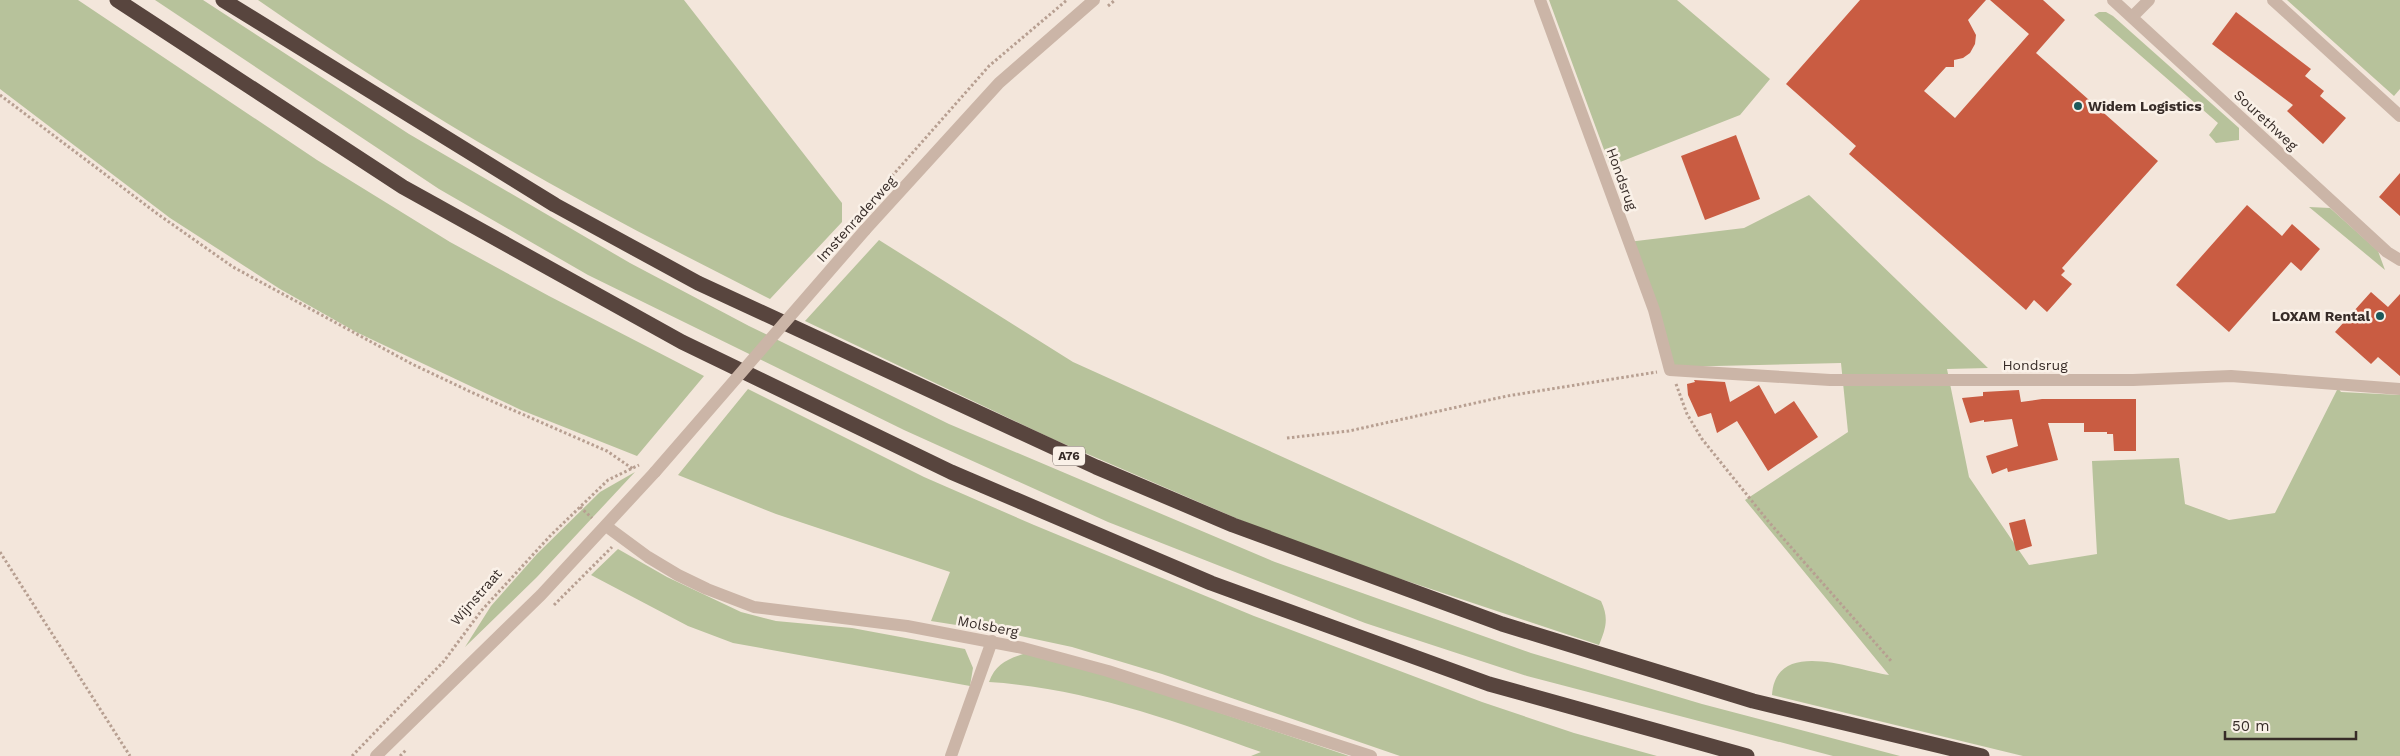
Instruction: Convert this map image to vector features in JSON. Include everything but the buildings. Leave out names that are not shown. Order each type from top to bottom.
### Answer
[{"type":"highway","points":[[117,0],[428,202],[682,342],[951,472],[1211,583],[1479,681],[1747,756]]},
{"type":"highway","name":"A76","points":[[223,0],[555,205],[698,283],[963,408],[1096,467],[1233,525],[1502,624],[1753,701],[1982,756]]},
{"type":"street","name":"Imstenraderweg","points":[[606,526],[865,230],[999,83],[1094,0]]},
{"type":"street","name":"Hondsrug","points":[[1540,0],[1654,310],[1670,370],[1830,380],[2133,380],[2231,376],[2400,389]]},
{"type":"street","name":"Sourethweg","points":[[2113,0],[2387,252],[2400,260]]},
{"type":"street","points":[[2132,17],[2149,0]]},
{"type":"street","points":[[2273,0],[2398,109]]},
{"type":"street","points":[[376,756],[541,596],[606,526]]},
{"type":"street","name":"Molsberg","points":[[606,526],[678,575],[706,589],[754,607],[907,626],[992,641],[1108,671],[1371,756]]},
{"type":"street","points":[[951,756],[992,641]]},
{"type":"path","points":[[1106,8],[1115,0]]},
{"type":"path","points":[[0,95],[159,215],[233,266],[412,364],[600,448],[633,470],[643,461]]},
{"type":"path","points":[[1287,438],[1349,431],[1506,396],[1670,370],[1687,414],[1702,439],[1768,521],[1892,662]]},
{"type":"path","name":"Wijnstraat","points":[[352,756],[444,661],[482,610],[551,535],[608,480],[619,473],[633,470]]},
{"type":"path","points":[[0,552],[130,756]]},
{"type":"green space","points":[[0,0],[78,0],[317,160],[450,242],[549,296],[704,376],[637,456],[521,410],[356,332],[280,289],[170,218],[0,89]]},
{"type":"green space","points":[[155,0],[203,0],[409,134],[630,263],[749,326],[949,424],[1275,562],[1531,653],[1702,704],[1900,756],[1833,756],[1527,676],[1365,623],[1108,522],[904,430],[588,275],[439,189]]},
{"type":"green space","points":[[258,0],[684,0],[842,203],[842,222],[770,299],[612,217],[504,157],[339,55]]},
{"type":"green space","points":[[1549,0],[1677,0],[1770,79],[1740,115],[1610,166]]},
{"type":"green space","points":[[2287,0],[2400,0],[2400,89],[2394,96]]},
{"type":"green space","points":[[2099,12],[2106,12],[2113,16],[2239,128],[2239,140],[2216,143],[2209,135],[2218,123],[2094,15]]},
{"type":"green space","points":[[1809,195],[1988,368],[1947,369],[1969,477],[2029,565],[2097,554],[2092,461],[2179,458],[2185,504],[2229,520],[2275,513],[2338,388],[2341,392],[2400,395],[2400,756],[2023,756],[1772,695],[1777,677],[1787,666],[1802,662],[1820,661],[1889,675],[1745,500],[1848,432],[1841,363],[1673,367],[1628,242],[1744,228]]},
{"type":"green space","points":[[2309,207],[2330,208],[2378,251],[2385,270]]},
{"type":"green space","points":[[879,240],[1073,362],[1601,601],[1606,623],[1599,645],[1341,559],[1252,525],[1055,440],[805,321]]},
{"type":"green space","points":[[748,389],[924,477],[1034,525],[1254,616],[1482,702],[1574,733],[1657,756],[1400,756],[1162,674],[1072,647],[1007,633],[931,621],[950,572],[776,514],[678,475]]},
{"type":"green space","points":[[635,472],[537,577],[465,647],[491,606],[537,554],[600,492]]},
{"type":"green space","points":[[618,549],[667,577],[741,612],[776,621],[852,628],[965,649],[973,668],[970,686],[733,643],[688,626],[591,575]]},
{"type":"green space","points":[[1026,653],[1080,666],[1349,756],[1251,756],[1261,752],[1127,707],[1059,691],[989,682],[999,666],[1014,657]]},
{"type":"place","name":"Widem Logistics","points":[[2078,106]]},
{"type":"place","name":"LOXAM Rental","points":[[2380,316]]}]
